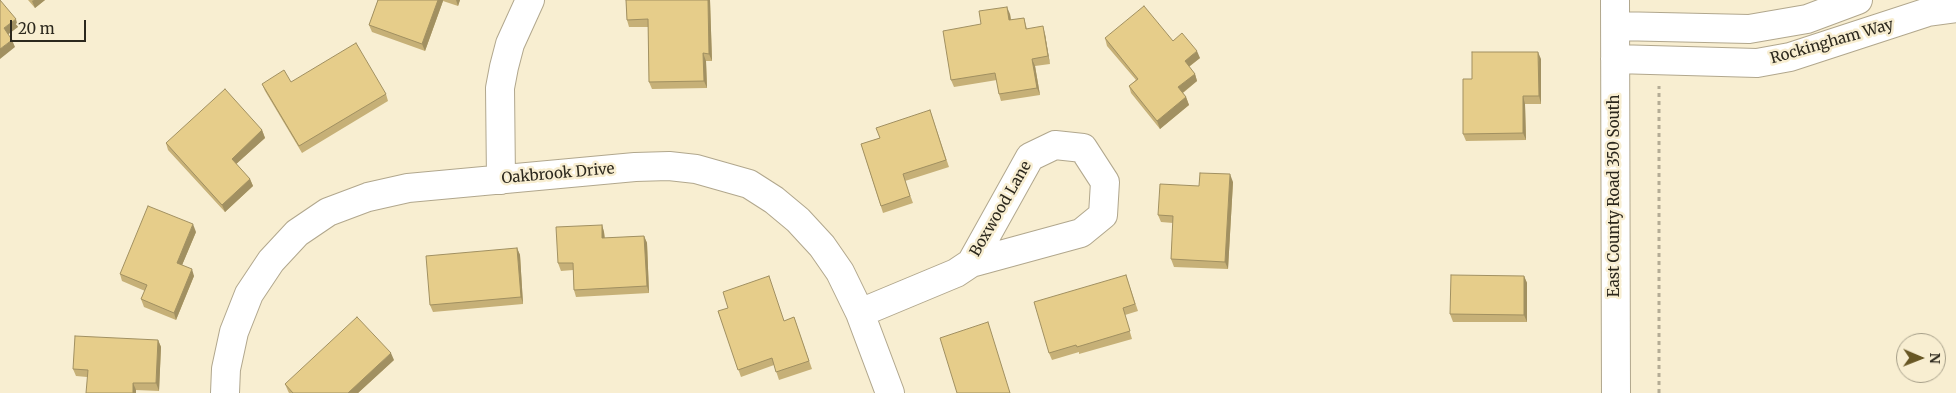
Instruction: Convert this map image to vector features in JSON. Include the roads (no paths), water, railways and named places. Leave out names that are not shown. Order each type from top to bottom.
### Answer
[{"type":"street","points":[[501,180],[500,88],[510,44],[530,0]]},
{"type":"street","name":"Rockingham Way","points":[[1616,13],[1750,29],[1807,18],[1858,0]]},
{"type":"street","name":"Rockingham Way","points":[[1615,59],[1765,62],[1790,57],[1941,7]]},
{"type":"street","name":"East County Road 350 South","points":[[1616,13],[1616,393]]},
{"type":"street","name":"Boxwood Lane","points":[[860,313],[956,273],[971,263],[1081,233],[1103,215],[1105,182],[1083,148],[1055,146],[1030,157],[971,263]]},
{"type":"street","name":"Oakbrook Drive","points":[[225,393],[226,369],[234,332],[249,294],[271,261],[297,233],[328,212],[368,197],[408,188],[635,167],[669,166],[696,169],[749,184],[774,200],[798,220],[822,246],[840,272],[860,313],[890,393]]}]
